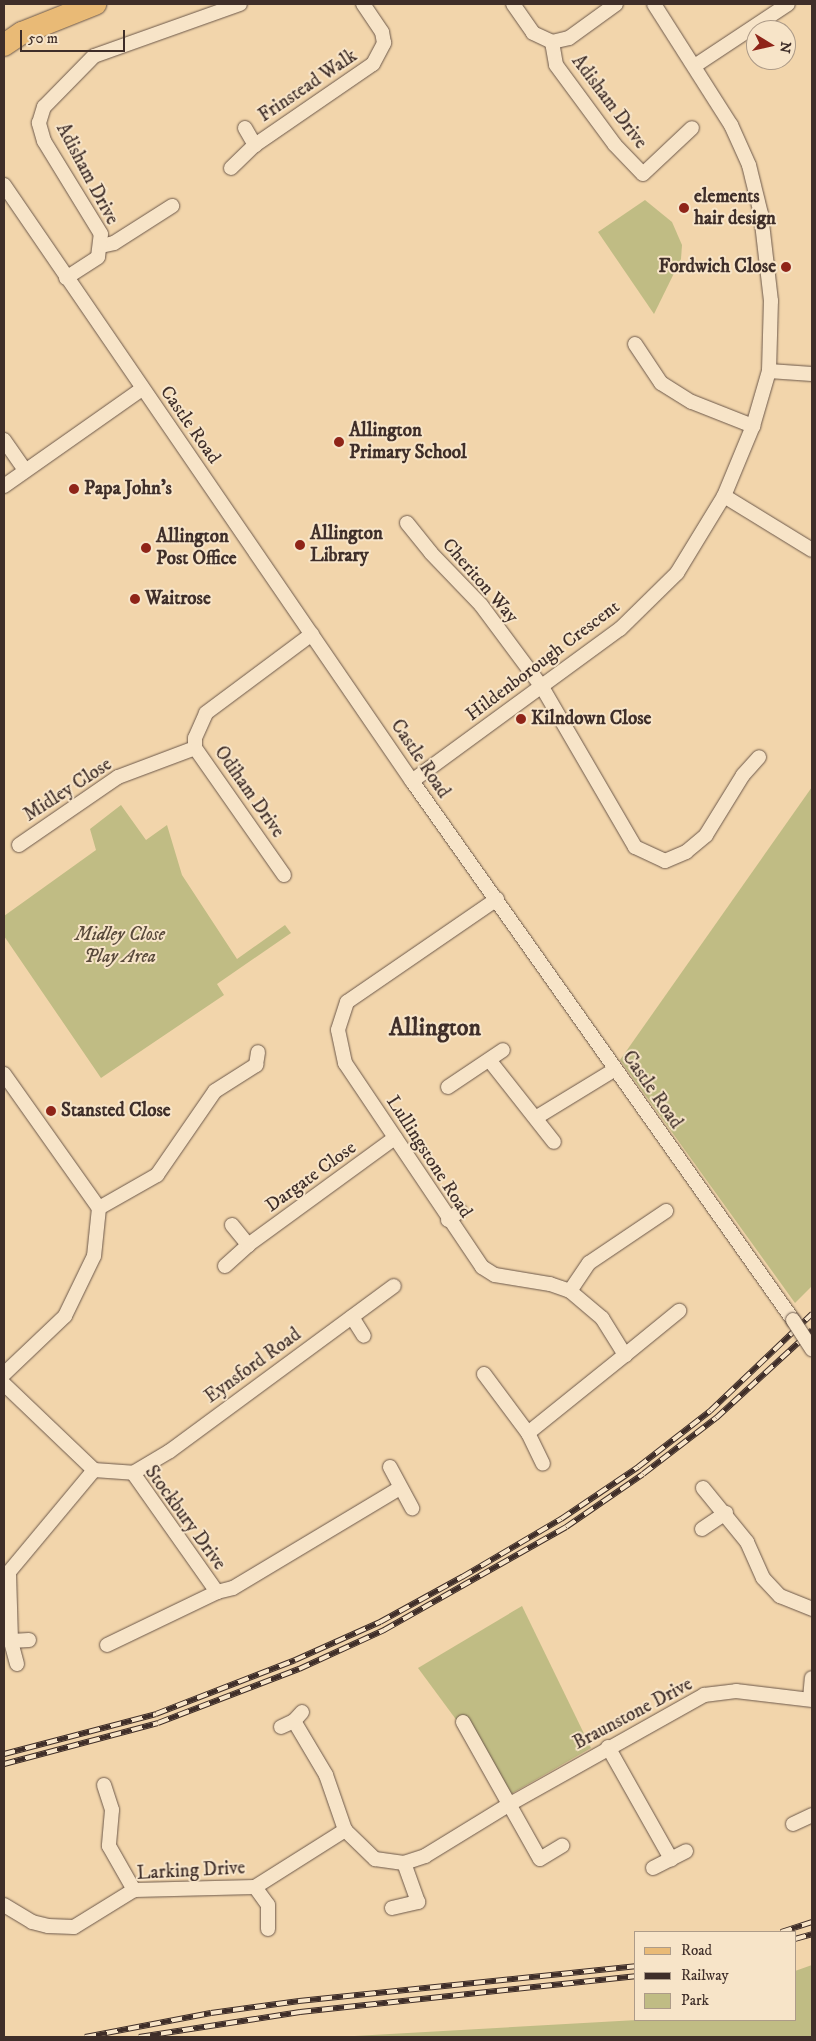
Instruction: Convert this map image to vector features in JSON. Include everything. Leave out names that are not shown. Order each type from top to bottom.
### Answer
[{"type":"main road","points":[[4,45],[22,33],[95,4]]},
{"type":"street","name":"Adisham Drive","points":[[66,278],[98,256],[102,234],[97,223],[44,141],[39,123],[44,106],[94,56],[240,4]]},
{"type":"street","name":"Frinstead Walk","points":[[231,168],[255,145],[374,64],[384,43],[382,32],[363,4]]},
{"type":"street","name":"Adisham Drive","points":[[513,4],[533,33],[552,42],[569,38],[616,4]]},
{"type":"street","name":"Hildenborough Crescent","points":[[412,780],[620,629],[677,573],[724,496],[753,426],[770,371],[771,300],[761,214],[740,144],[696,65],[654,4]]},
{"type":"street","points":[[696,65],[788,4]]},
{"type":"street","name":"Adisham Drive","points":[[552,42],[556,65],[615,145],[643,174],[692,128]]},
{"type":"street","name":"Frinstead Walk","points":[[245,128],[255,145]]},
{"type":"street","name":"Castle Road","points":[[4,185],[142,389],[412,780],[497,899],[614,1070],[812,1349]]},
{"type":"street","name":"Adisham Drive","points":[[101,246],[114,243],[172,206]]},
{"type":"street","points":[[635,344],[661,383],[692,402],[753,426]]},
{"type":"street","points":[[770,371],[812,374]]},
{"type":"street","points":[[4,486],[24,470],[142,389]]},
{"type":"street","points":[[4,440],[24,470]]},
{"type":"street","points":[[724,496],[812,550]]},
{"type":"street","name":"Cheriton Way","points":[[407,523],[431,553],[481,604],[542,687]]},
{"type":"street","name":"Odiham Drive","points":[[284,875],[195,748],[197,729],[206,712],[312,634]]},
{"type":"street","points":[[542,687],[635,847],[664,861],[686,852],[706,835],[743,775],[759,757]]},
{"type":"street","name":"Midley Close","points":[[19,845],[118,777],[195,748]]},
{"type":"street","name":"Lullingstone Road","points":[[497,899],[347,1002],[338,1030],[345,1063],[448,1220],[482,1267],[495,1275],[550,1284],[570,1291],[602,1318],[625,1355]]},
{"type":"street","points":[[448,1086],[503,1050]]},
{"type":"street","points":[[99,1208],[157,1175],[215,1091],[256,1064],[258,1052]]},
{"type":"street","points":[[490,1060],[537,1117],[554,1142]]},
{"type":"street","points":[[537,1117],[614,1070]]},
{"type":"street","points":[[4,1074],[99,1208],[94,1256],[65,1316],[4,1375],[94,1470],[9,1572],[11,1641],[17,1664]]},
{"type":"street","name":"Dargate Close","points":[[225,1266],[248,1245],[395,1138]]},
{"type":"street","points":[[448,1220],[460,1211]]},
{"type":"street","points":[[570,1291],[589,1263],[666,1211]]},
{"type":"street","points":[[232,1225],[248,1245]]},
{"type":"street","name":"Eynsford Road","points":[[133,1473],[170,1451],[394,1286]]},
{"type":"street","points":[[528,1434],[679,1311]]},
{"type":"street","points":[[352,1317],[364,1336]]},
{"type":"street","points":[[484,1374],[528,1434],[543,1464]]},
{"type":"street","points":[[390,1467],[412,1508]]},
{"type":"street","name":"Stockbury Drive","points":[[94,1470],[133,1473],[217,1592],[233,1588],[400,1488]]},
{"type":"street","points":[[703,1488],[726,1513],[747,1542],[764,1578],[780,1596],[812,1609]]},
{"type":"street","points":[[702,1529],[726,1513]]},
{"type":"street","points":[[107,1645],[217,1592]]},
{"type":"street","points":[[11,1641],[29,1640]]},
{"type":"street","points":[[811,1699],[812,1678]]},
{"type":"street","name":"Braunstone Drive","points":[[293,1720],[326,1775],[345,1830],[375,1859],[404,1863],[425,1856],[510,1804],[704,1695],[736,1691],[811,1699]]},
{"type":"street","points":[[463,1722],[540,1859],[562,1846]]},
{"type":"street","points":[[608,1748],[671,1859]]},
{"type":"street","points":[[104,1785],[112,1810],[109,1846],[134,1890]]},
{"type":"street","points":[[793,1824],[812,1815]]},
{"type":"street","name":"Larking Drive","points":[[5,1908],[32,1922],[48,1926],[74,1927],[134,1890],[255,1887],[345,1830]]},
{"type":"street","points":[[653,1868],[686,1851]]},
{"type":"street","points":[[392,1908],[418,1902],[404,1863]]},
{"type":"street","points":[[255,1887],[268,1905],[267,1929]]},
{"type":"green space","points":[[645,200],[672,222],[682,245],[681,259],[654,314],[598,232]]},
{"type":"green space","points":[[812,787],[812,1286],[795,1303],[620,1060]]},
{"type":"green space","name":"Midley Close Play Area","points":[[121,805],[146,840],[167,825],[182,875],[237,959],[285,925],[291,933],[217,984],[224,995],[101,1078],[4,936],[4,916],[96,850],[90,829]]},
{"type":"green space","points":[[522,1606],[591,1748],[511,1794],[418,1668]]},
{"type":"green space","points":[[812,1965],[812,2037],[337,2037],[634,2020],[796,2021],[796,1971]]},
{"type":"railway","points":[[4,1754],[156,1714],[295,1660],[380,1622],[561,1519],[638,1467],[710,1411],[812,1314]]},
{"type":"railway","points":[[4,1764],[158,1723],[299,1669],[384,1630],[566,1527],[643,1474],[716,1418],[812,1330]]},
{"type":"railway","points":[[784,1931],[812,1922]]},
{"type":"railway","points":[[796,1939],[812,1934]]},
{"type":"railway","points":[[85,2037],[211,2013],[299,2001],[634,1966]]},
{"type":"railway","points":[[139,2037],[300,2012],[634,1976]]},
{"type":"place","name":"elements hair design","points":[[684,208]]},
{"type":"place","name":"Fordwich Close","points":[[786,267]]},
{"type":"place","name":"Allington Primary School","points":[[339,442]]},
{"type":"place","name":"Papa John's","points":[[74,489]]},
{"type":"place","name":"Allington Library","points":[[300,545]]},
{"type":"place","name":"Allington Post Office","points":[[146,548]]},
{"type":"place","name":"Waitrose","points":[[135,599]]},
{"type":"place","name":"Kilndown Close","points":[[521,719]]},
{"type":"place","name":"Stansted Close","points":[[51,1111]]},
{"type":"district","name":"Allington","points":[[435,1029]]}]
